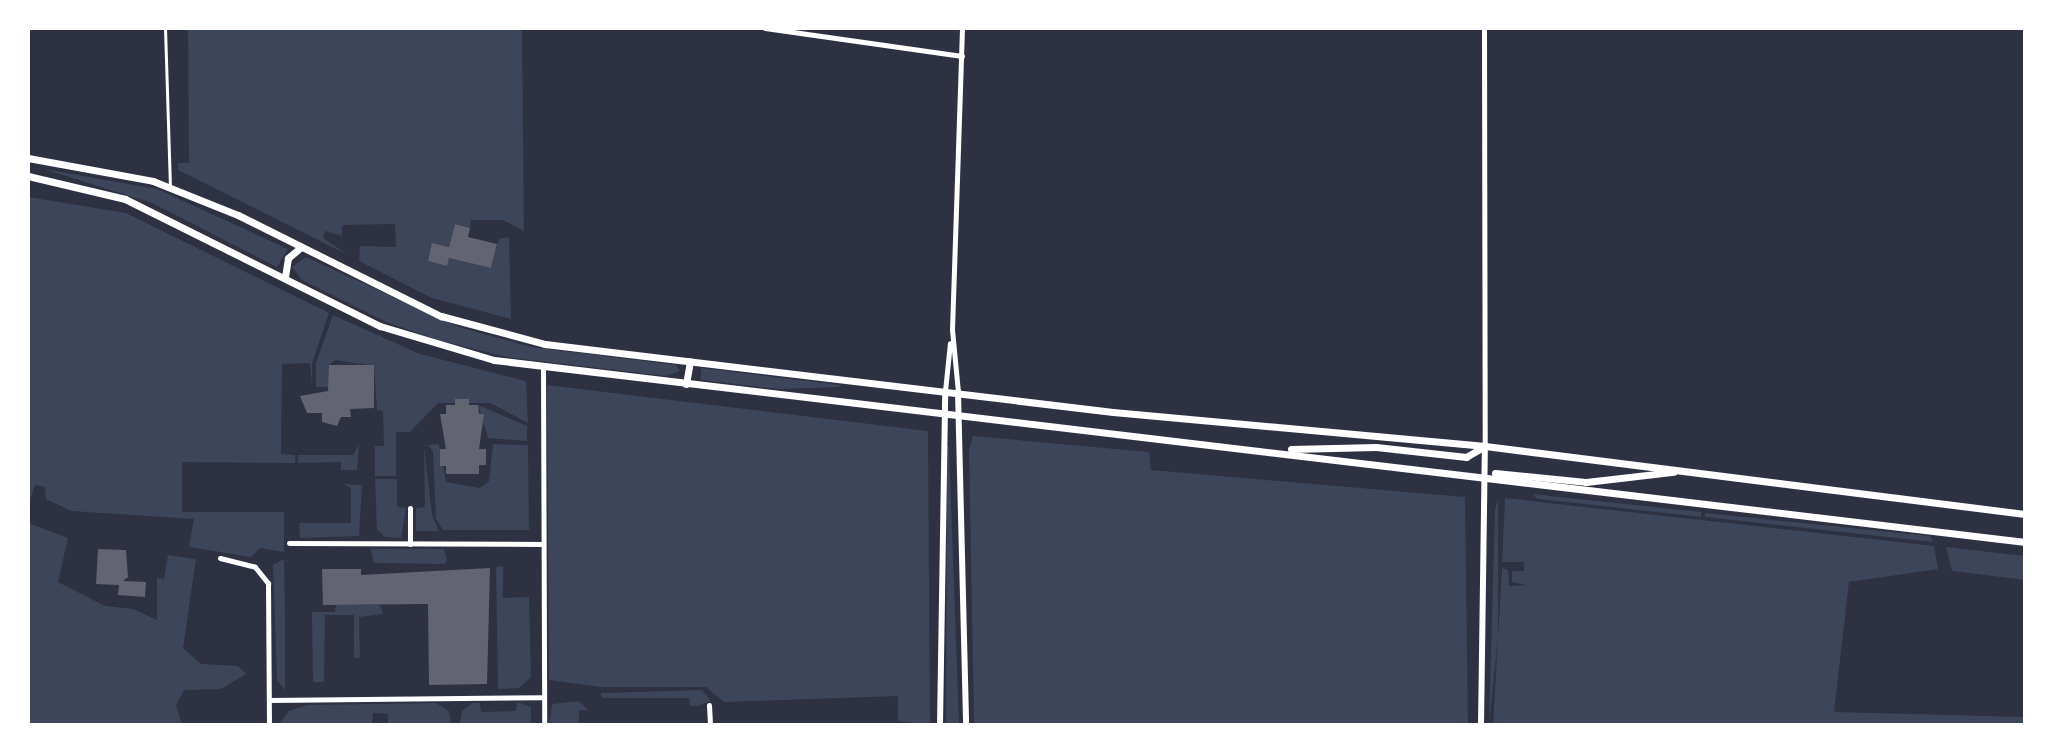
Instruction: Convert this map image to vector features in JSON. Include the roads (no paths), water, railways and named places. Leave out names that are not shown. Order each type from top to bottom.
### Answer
[{"type":"main road","points":[[28,158],[170,187],[301,247],[403,300],[471,326],[545,344],[1113,412],[1485,446],[2025,514]]},
{"type":"main road","points":[[28,176],[125,199],[413,338],[470,356],[543,368],[1485,475],[2025,542]]},
{"type":"main road","points":[[285,277],[288,258],[301,247]]},
{"type":"main road","points":[[686,384],[690,361]]},
{"type":"main road","points":[[1266,450],[1376,447],[1466,457],[1485,446]]},
{"type":"main road","points":[[1485,475],[1502,472],[1586,482],[1684,471]]},
{"type":"street","points":[[765,28],[963,56]]},
{"type":"street","points":[[940,725],[943,412],[952,330],[962,28]]},
{"type":"street","points":[[1481,725],[1485,475],[1484,28]]},
{"type":"street","points":[[952,330],[958,392],[966,725]]},
{"type":"street","points":[[543,368],[544,725]]},
{"type":"street","points":[[410,508],[410,544]]},
{"type":"street","points":[[289,543],[543,544]]},
{"type":"street","points":[[220,558],[255,567],[268,583],[269,725]]},
{"type":"street","points":[[269,700],[543,697]]},
{"type":"street","points":[[709,705],[710,725]]},
{"type":"lane","points":[[165,28],[170,187]]}]
